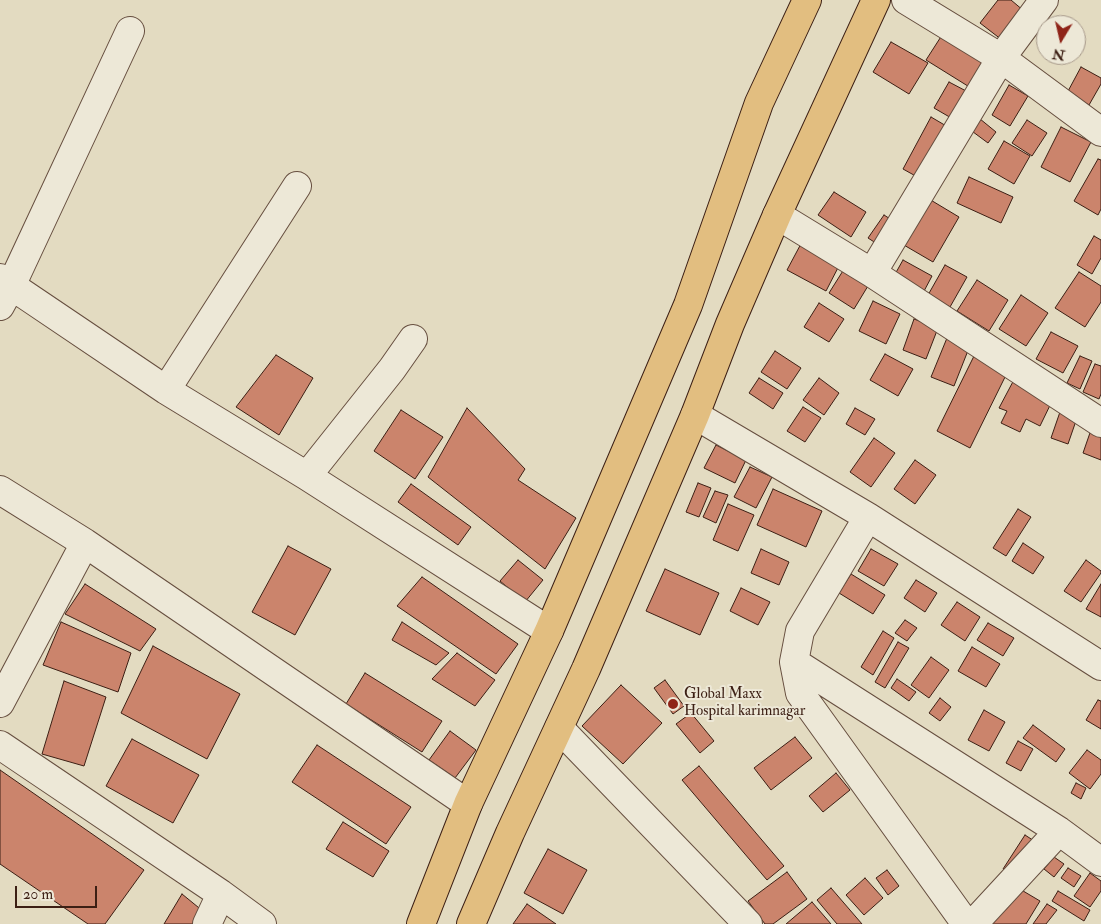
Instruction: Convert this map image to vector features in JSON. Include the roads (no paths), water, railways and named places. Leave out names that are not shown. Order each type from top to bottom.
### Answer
[{"type":"main road","points":[[421,924],[468,804],[549,631],[688,305],[758,103],[807,0]]},
{"type":"main road","points":[[471,924],[510,833],[590,660],[777,215],[876,0]]},
{"type":"street","points":[[906,0],[1002,58],[1101,132]]},
{"type":"street","points":[[872,272],[1002,58],[1044,0]]},
{"type":"street","points":[[130,31],[4,290],[307,476],[549,631]]},
{"type":"street","points":[[166,390],[298,186]]},
{"type":"street","points":[[777,215],[872,272],[1101,423]]},
{"type":"street","points":[[307,476],[392,369],[413,339]]},
{"type":"street","points":[[695,414],[868,517],[1101,666]]},
{"type":"street","points":[[0,490],[85,543],[468,804]]},
{"type":"street","points":[[868,517],[800,631],[794,662],[800,693],[966,924]]},
{"type":"street","points":[[0,703],[85,543]]},
{"type":"street","points":[[794,662],[1059,831],[1101,862]]},
{"type":"street","points":[[558,728],[748,924]]},
{"type":"street","points":[[0,745],[221,894],[262,924]]},
{"type":"street","points":[[972,924],[1059,831]]},
{"type":"street","points":[[207,924],[221,894]]},
{"type":"place","name":"Global Maxx Hospital karimnagar","points":[[673,704]]}]
